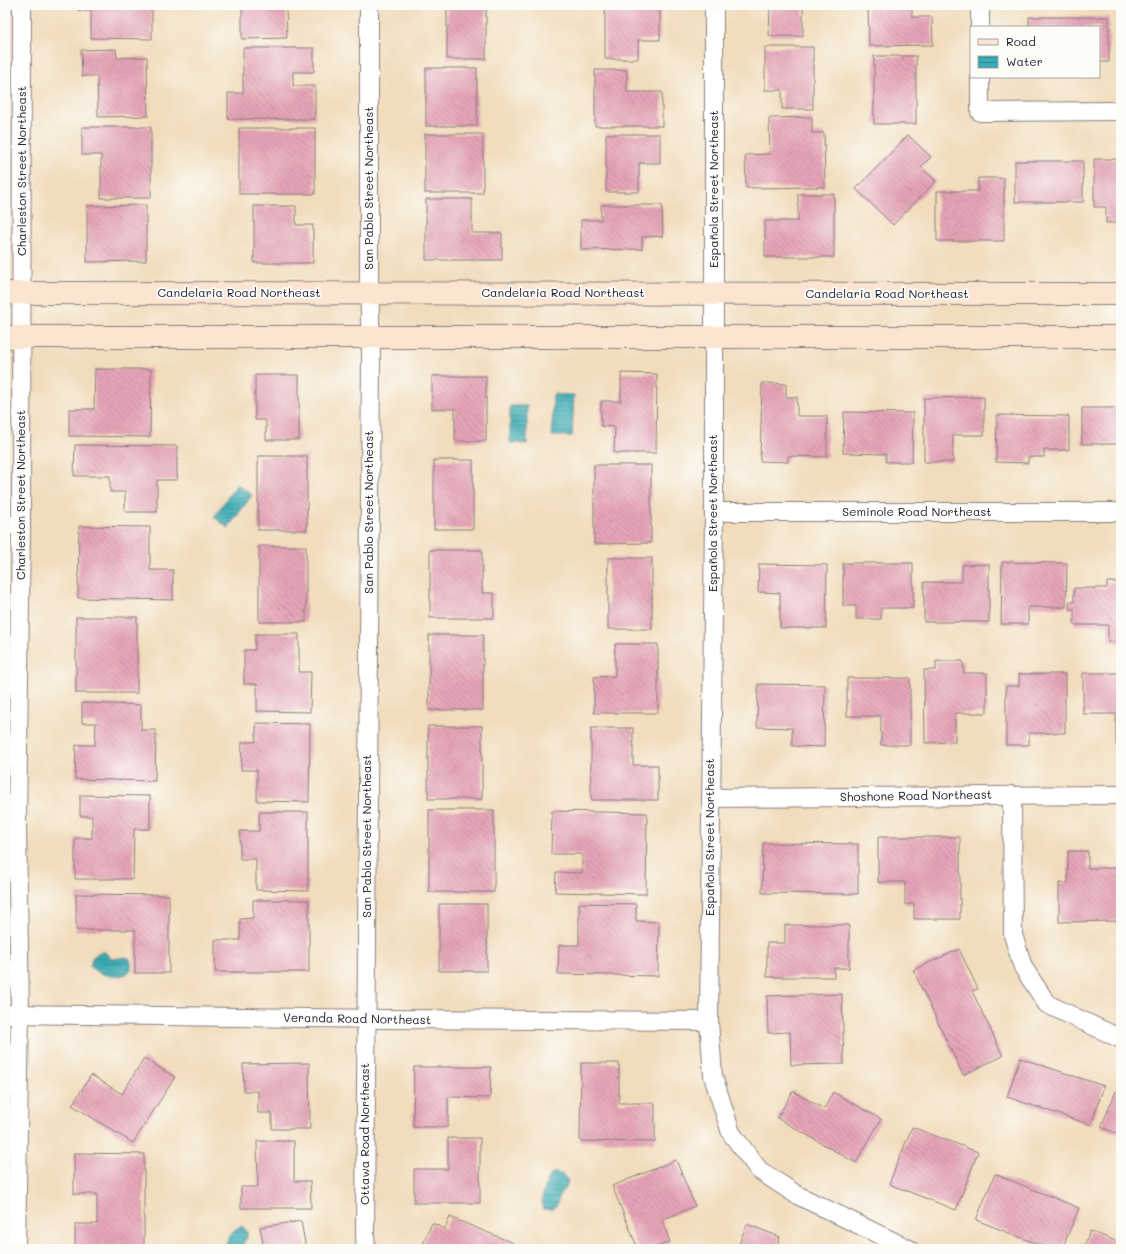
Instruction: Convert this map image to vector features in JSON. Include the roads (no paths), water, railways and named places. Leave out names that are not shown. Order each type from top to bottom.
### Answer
[{"type":"main road","name":"Candelaria Road Northeast","points":[[14,293],[1121,294]]},
{"type":"main road","points":[[14,338],[1121,337]]},
{"type":"street","name":"Charleston Street Northeast","points":[[16,1249],[11,827],[14,293],[22,5]]},
{"type":"street","name":"San Pablo Street Northeast","points":[[365,1019],[371,338],[369,293],[369,5]]},
{"type":"street","name":"Española Street Northeast","points":[[714,5],[714,512],[709,1021],[713,1076],[731,1133],[758,1170],[797,1195],[909,1249]]},
{"type":"street","points":[[980,5],[980,26]]},
{"type":"street","points":[[980,78],[980,112],[1121,111]]},
{"type":"street","name":"Seminole Road Northeast","points":[[714,512],[1121,512]]},
{"type":"street","points":[[1012,795],[1013,935],[1023,967],[1047,1004],[1121,1039]]},
{"type":"street","name":"Shoshone Road Northeast","points":[[710,798],[1121,795]]},
{"type":"street","name":"Veranda Road Northeast","points":[[13,1014],[365,1019],[709,1021]]},
{"type":"street","name":"Ottawa Road Northeast","points":[[365,1019],[366,1249]]},
{"type":"water","points":[[553,394],[574,395],[572,436],[552,436]]},
{"type":"water","points":[[510,406],[527,406],[527,444],[510,443]]},
{"type":"water","points":[[237,484],[252,495],[228,528],[214,517]]},
{"type":"water","points":[[99,952],[105,952],[112,959],[125,957],[129,958],[131,962],[131,969],[126,974],[117,976],[97,972],[90,966],[92,958]]},
{"type":"water","points":[[553,1173],[564,1175],[568,1182],[556,1206],[551,1209],[543,1209],[542,1200],[544,1190],[550,1176]]},
{"type":"water","points":[[239,1227],[243,1227],[247,1232],[247,1238],[239,1249],[226,1249],[229,1236]]}]
